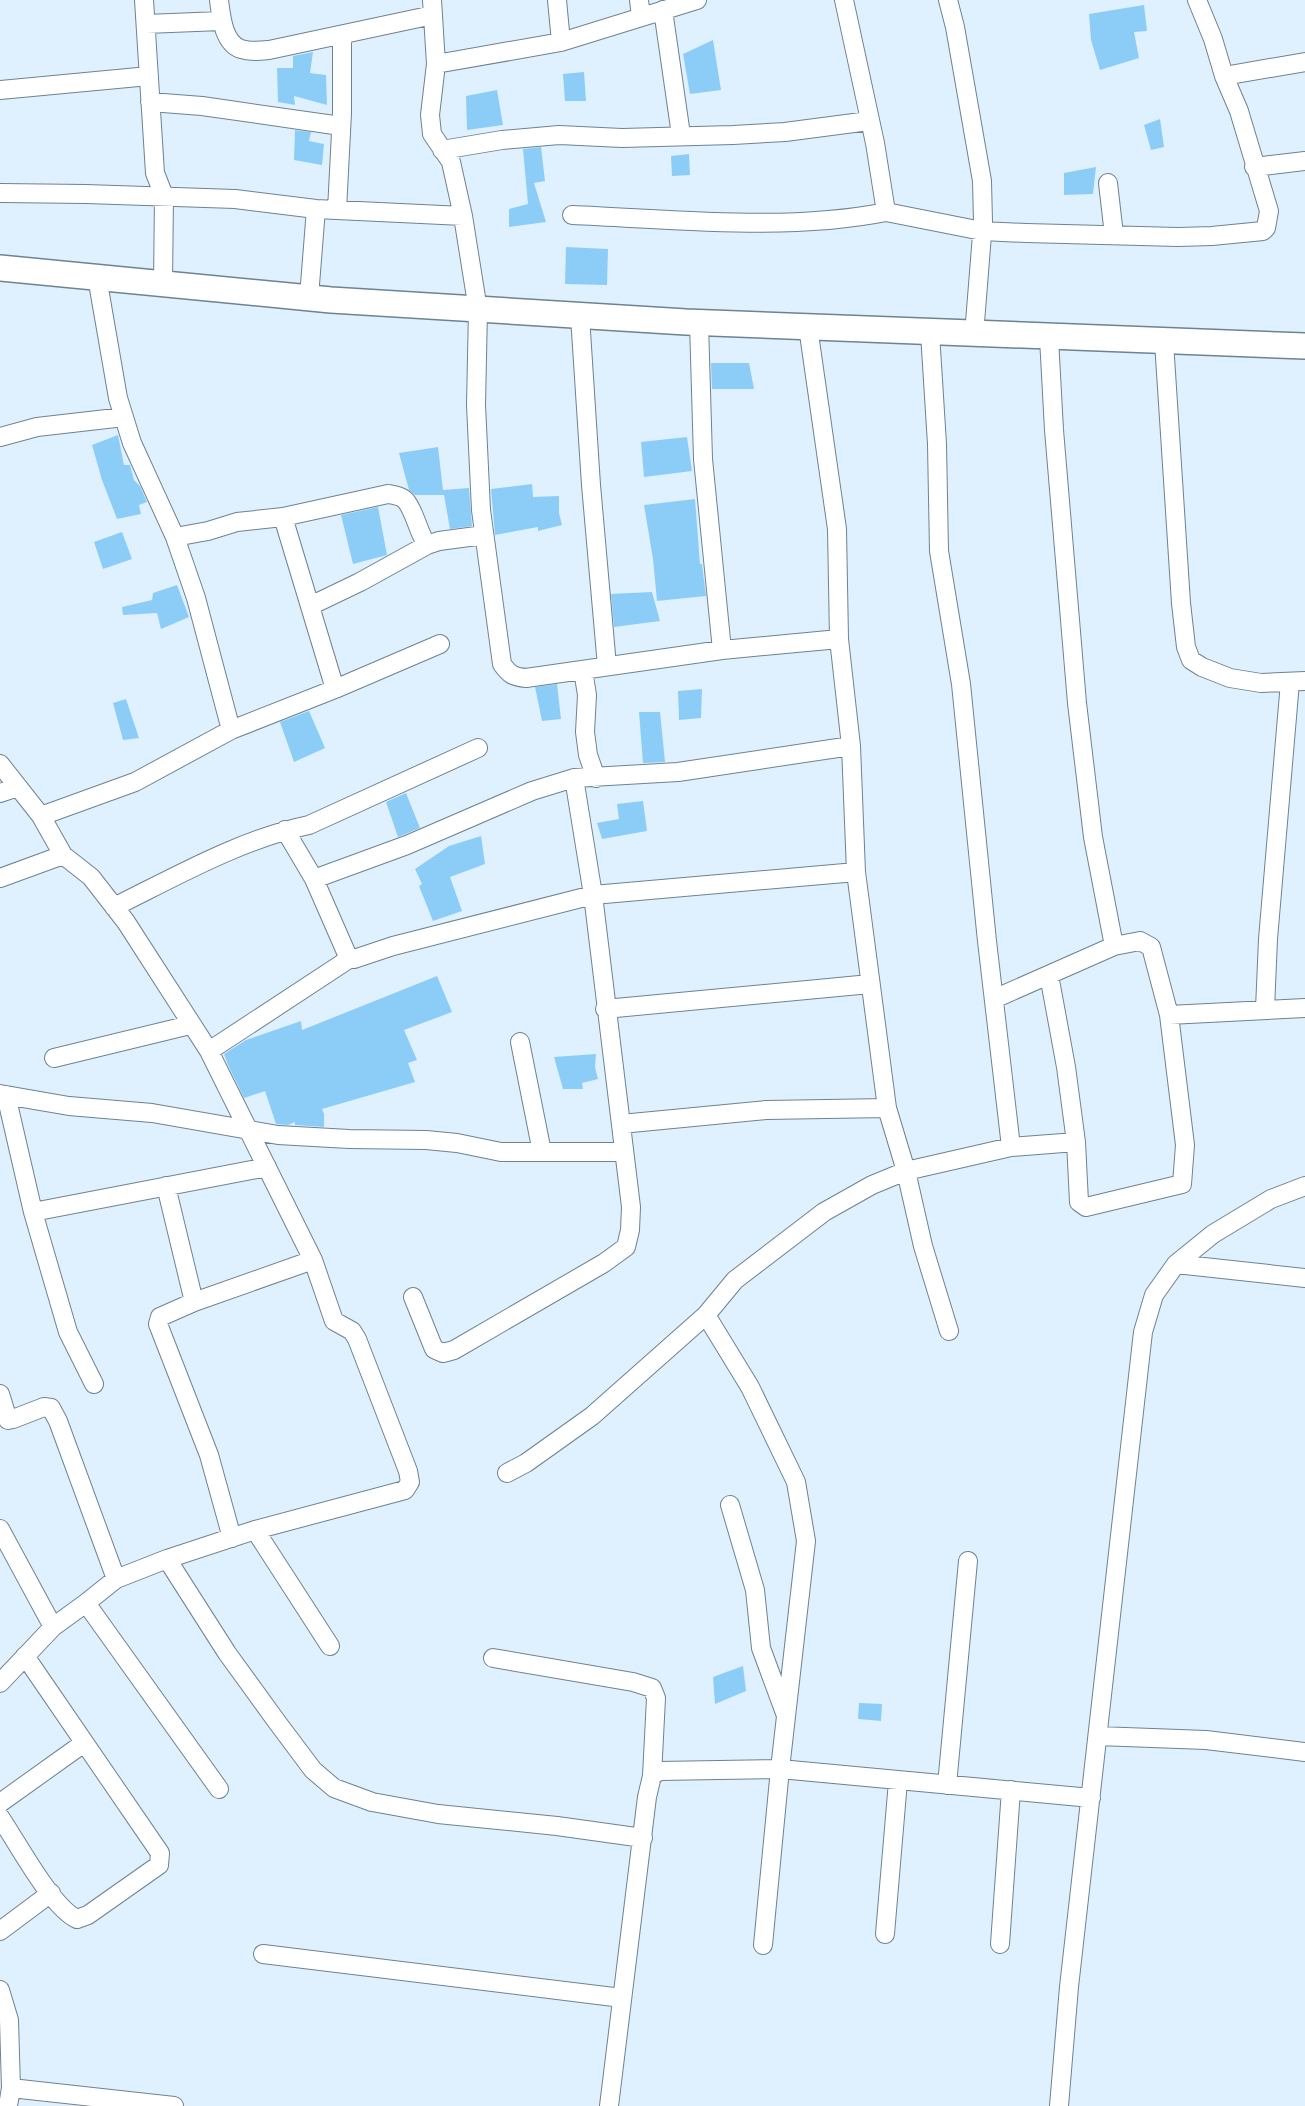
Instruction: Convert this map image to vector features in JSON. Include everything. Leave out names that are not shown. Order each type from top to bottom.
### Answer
[{"type":"street","points":[[144,0],[156,173],[164,196],[163,284]]},
{"type":"street","points":[[219,0],[222,21],[228,37],[238,48],[249,51],[269,50],[342,35],[433,8],[436,64],[430,115],[432,134],[450,162],[463,216],[478,310],[476,405],[484,535],[500,656],[508,674],[526,678],[722,650],[839,639]]},
{"type":"street","points":[[558,0],[561,42]]},
{"type":"street","points":[[436,64],[561,42],[640,9],[663,10],[698,0]]},
{"type":"street","points":[[844,0],[869,121],[876,143],[886,212]]},
{"type":"street","points":[[948,0],[955,26],[982,181],[982,231],[974,335]]},
{"type":"street","points":[[572,215],[743,222],[822,221],[886,212],[982,231],[1073,236],[1187,236],[1263,231],[1266,228],[1269,211],[1254,167],[1239,111],[1224,76],[1213,39],[1197,0]]},
{"type":"street","points":[[663,10],[681,135]]},
{"type":"street","points":[[146,24],[222,21]]},
{"type":"street","points":[[337,210],[341,126],[342,35]]},
{"type":"street","points":[[1224,76],[1305,62]]},
{"type":"street","points":[[0,90],[149,76]]},
{"type":"street","points":[[150,102],[202,106],[341,126]]},
{"type":"street","points":[[442,150],[502,140],[559,136],[622,138],[784,132],[869,121]]},
{"type":"street","points":[[1254,167],[1305,162]]},
{"type":"street","points":[[1108,183],[1114,235]]},
{"type":"street","points":[[0,193],[236,199],[316,209],[463,216]]},
{"type":"street","points":[[309,297],[316,209]]},
{"type":"street","points":[[0,268],[309,297],[478,310],[699,323],[974,335],[1305,346]]},
{"type":"street","points":[[97,277],[106,339],[124,417],[132,443],[176,537],[196,598],[231,730]]},
{"type":"street","points":[[580,316],[591,485],[607,666]]},
{"type":"street","points":[[699,323],[703,459],[722,650]]},
{"type":"street","points":[[808,327],[837,529],[839,639],[851,746],[856,872],[887,1108],[906,1171],[923,1246],[949,1331]]},
{"type":"street","points":[[930,333],[937,444],[939,551],[961,684],[1011,1147]]},
{"type":"street","points":[[1049,338],[1056,449],[1077,703],[1093,837],[1114,946]]},
{"type":"street","points":[[1164,342],[1181,604],[1186,647],[1191,660],[1202,667],[1230,678],[1261,683],[1298,681],[1268,939],[1265,1009]]},
{"type":"street","points":[[0,438],[37,427],[124,417]]},
{"type":"street","points":[[176,537],[208,531],[237,522],[283,517],[388,494],[398,496],[406,501],[420,536],[427,545]]},
{"type":"street","points":[[283,517],[335,689]]},
{"type":"street","points":[[310,606],[360,582],[427,545],[438,541],[484,535]]},
{"type":"street","points":[[41,816],[135,782],[231,730],[335,689],[440,644]]},
{"type":"street","points":[[583,670],[587,695],[585,732],[588,755],[596,778]]},
{"type":"street","points":[[314,879],[407,845],[532,791],[574,778],[678,772],[851,746]]},
{"type":"street","points":[[114,907],[203,863],[285,830],[308,825],[478,748]]},
{"type":"street","points":[[0,764],[41,816],[64,855],[91,878],[126,922],[209,1051],[313,1260],[334,1321],[352,1331],[357,1340],[408,1471],[410,1482],[405,1490],[255,1530],[167,1559],[116,1579],[53,1626],[0,1683]]},
{"type":"street","points":[[413,1297],[434,1349],[443,1353],[454,1350],[604,1263],[626,1247],[630,1230],[631,1207],[605,1009],[593,895],[574,778]]},
{"type":"street","points":[[0,793],[18,787]]},
{"type":"street","points":[[285,830],[314,879],[349,959]]},
{"type":"street","points":[[0,878],[64,855]]},
{"type":"street","points":[[209,1051],[349,959],[392,946],[593,895],[856,872]]},
{"type":"street","points":[[994,998],[1114,946],[1140,941],[1151,947],[1170,1014],[1185,1145],[1182,1184],[1083,1206],[1079,1202],[1076,1142],[1066,1066],[1048,975]]},
{"type":"street","points":[[605,1009],[870,984]]},
{"type":"street","points":[[1170,1014],[1305,1008]]},
{"type":"street","points":[[54,1058],[190,1024]]},
{"type":"street","points":[[520,1042],[542,1152]]},
{"type":"street","points":[[94,1384],[68,1332],[33,1212],[3,1095],[69,1106],[152,1113],[249,1130],[316,1138],[426,1140],[457,1143],[501,1152],[623,1152]]},
{"type":"street","points":[[620,1124],[766,1110],[887,1108]]},
{"type":"street","points":[[507,1473],[526,1463],[592,1416],[706,1315],[735,1280],[824,1212],[872,1185],[906,1171],[1011,1147],[1076,1142]]},
{"type":"street","points":[[33,1212],[267,1168]]},
{"type":"street","points":[[166,1186],[194,1302]]},
{"type":"street","points":[[1059,2106],[1069,1987],[1143,1332],[1154,1294],[1176,1264],[1213,1234],[1271,1199],[1305,1186]]},
{"type":"street","points":[[232,1538],[209,1455],[158,1324],[160,1317],[194,1302],[313,1260]]},
{"type":"street","points":[[1176,1264],[1305,1278]]},
{"type":"street","points":[[706,1315],[750,1387],[796,1482],[806,1541],[780,1769],[763,1945]]},
{"type":"street","points":[[0,1394],[8,1420],[13,1420],[44,1408],[51,1408],[58,1421],[116,1579]]},
{"type":"street","points":[[730,1505],[755,1590],[761,1648],[786,1716]]},
{"type":"street","points":[[0,1530],[53,1626]]},
{"type":"street","points":[[255,1530],[330,1646]]},
{"type":"street","points":[[167,1559],[227,1653],[271,1714],[314,1770],[334,1788],[372,1802],[438,1814],[557,1826],[643,1838]]},
{"type":"street","points":[[947,1785],[968,1561]]},
{"type":"street","points":[[86,1603],[219,1789]]},
{"type":"street","points":[[1,1821],[68,1915],[77,1919],[88,1915],[159,1865],[160,1853],[25,1656]]},
{"type":"street","points":[[494,1658],[633,1682],[652,1688],[656,1698],[652,1776],[647,1797],[609,2106]]},
{"type":"street","points":[[1098,1736],[1206,1740],[1305,1752]]},
{"type":"street","points":[[0,1803],[84,1743]]},
{"type":"street","points":[[652,1776],[659,1770],[780,1769],[1091,1798]]},
{"type":"street","points":[[885,1934],[898,1781]]},
{"type":"street","points":[[1000,1944],[1011,1790]]},
{"type":"street","points":[[0,1931],[51,1893]]},
{"type":"street","points":[[263,1954],[622,1998]]},
{"type":"street","points":[[0,1990],[9,2020],[11,2088],[8,2106]]},
{"type":"street","points":[[11,2088],[174,2106]]},
{"type":"building","points":[[1144,5],[1147,31],[1134,32],[1139,58],[1100,70],[1091,40],[1089,14]]},
{"type":"building","points":[[713,40],[721,90],[690,94],[683,54]]},
{"type":"building","points":[[313,52],[310,73],[326,75],[327,105],[294,96],[295,105],[278,102],[277,68],[293,68],[293,56]]},
{"type":"building","points":[[584,72],[586,101],[565,101],[563,74]]},
{"type":"building","points":[[497,90],[503,125],[467,130],[466,96]]},
{"type":"building","points":[[1160,119],[1164,147],[1151,150],[1144,125]]},
{"type":"building","points":[[295,130],[311,132],[309,141],[324,144],[322,165],[294,160]]},
{"type":"building","points":[[541,147],[545,181],[534,183],[546,222],[509,227],[509,209],[528,204],[523,149]]},
{"type":"building","points":[[689,154],[690,175],[672,176],[671,156]]},
{"type":"building","points":[[1096,167],[1093,194],[1064,195],[1064,173]]},
{"type":"building","points":[[566,247],[608,249],[607,285],[565,284]]},
{"type":"building","points":[[711,363],[749,363],[754,389],[712,389]]},
{"type":"building","points":[[118,435],[124,465],[130,465],[134,480],[140,486],[147,502],[139,505],[141,514],[117,519],[102,480],[92,445]]},
{"type":"building","points":[[687,437],[692,471],[644,477],[641,442]]},
{"type":"building","points":[[438,447],[443,490],[469,488],[472,526],[450,529],[444,495],[415,495],[409,490],[399,453]]},
{"type":"building","points":[[532,484],[533,497],[559,496],[559,513],[562,525],[538,531],[538,527],[495,535],[491,489]]},
{"type":"building","points":[[695,499],[700,564],[702,564],[706,596],[657,601],[653,559],[644,505]]},
{"type":"building","points":[[378,507],[387,555],[353,564],[341,515]]},
{"type":"building","points":[[122,532],[132,559],[103,569],[94,542]]},
{"type":"building","points":[[177,585],[189,617],[161,629],[157,613],[123,615],[122,607],[152,600],[153,593]]},
{"type":"building","points":[[652,592],[660,621],[614,627],[611,594]]},
{"type":"building","points":[[557,684],[561,719],[542,721],[535,687]]},
{"type":"building","points":[[702,689],[701,718],[679,720],[678,691]]},
{"type":"building","points":[[126,699],[139,738],[123,740],[113,703]]},
{"type":"building","points":[[309,711],[325,748],[294,762],[280,722]]},
{"type":"building","points":[[639,712],[660,712],[665,762],[643,763]]},
{"type":"building","points":[[406,793],[420,828],[398,837],[386,802]]},
{"type":"building","points":[[643,801],[647,831],[602,839],[597,823],[619,819],[617,804]]},
{"type":"building","points":[[481,836],[485,864],[450,877],[462,911],[433,921],[419,886],[422,884],[415,869],[449,846]]},
{"type":"building","points":[[437,976],[452,1012],[404,1030],[417,1060],[408,1063],[415,1082],[322,1109],[324,1127],[295,1125],[295,1122],[288,1125],[276,1124],[265,1091],[244,1098],[224,1054],[246,1040],[301,1021],[302,1030]]},
{"type":"building","points":[[596,1054],[595,1067],[598,1079],[582,1083],[583,1089],[563,1089],[554,1057]]},
{"type":"building","points":[[743,1666],[746,1691],[715,1704],[713,1677]]},
{"type":"building","points":[[859,1703],[882,1704],[881,1721],[858,1719]]}]
